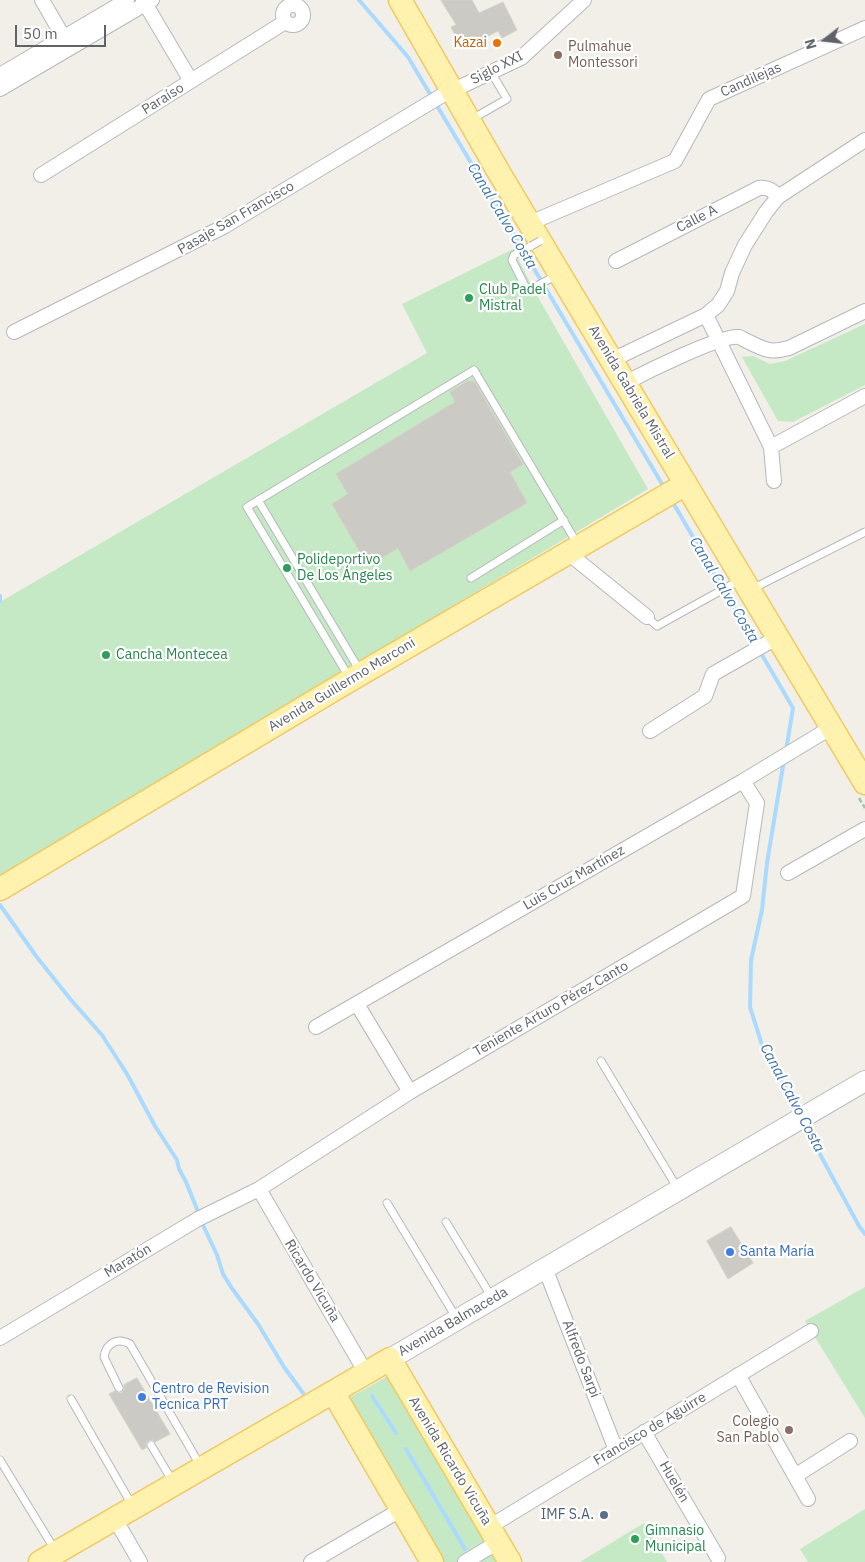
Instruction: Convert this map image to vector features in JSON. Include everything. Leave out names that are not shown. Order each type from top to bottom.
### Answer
[{"type":"main road","name":"Avenida Gabriela Mistral","points":[[400,0],[446,93],[469,121],[555,276],[625,382],[674,490],[742,584],[771,640],[832,727],[865,783]]},
{"type":"main road","name":"Avenida Guillermo Marconi","points":[[0,889],[356,676],[674,490]]},
{"type":"main road","name":"Avenida Balmaceda","points":[[48,1557],[865,1081]]},
{"type":"main road","name":"Avenida Ricardo Vicuña","points":[[390,1359],[510,1562]]},
{"type":"main road","points":[[333,1392],[432,1562]]},
{"type":"street","points":[[42,0],[67,43]]},
{"type":"street","points":[[0,89],[127,0]]},
{"type":"street","name":"Siglo XXI","points":[[446,93],[521,58],[584,0]]},
{"type":"street","points":[[0,75],[67,43],[147,1],[191,81]]},
{"type":"street","name":"Paraíso","points":[[41,175],[285,22]]},
{"type":"street","name":"Candilejas","points":[[534,237],[674,161],[709,99],[865,28]]},
{"type":"street","name":"Pasaje San Francisco","points":[[14,332],[225,226],[446,93]]},
{"type":"street","points":[[612,360],[706,316],[718,305],[727,291],[732,274],[745,245],[778,197],[865,140]]},
{"type":"street","name":"Calle A","points":[[616,261],[759,188],[768,188],[778,197]]},
{"type":"street","points":[[625,382],[653,368],[718,341],[738,337],[765,350],[775,352],[789,348],[865,311]]},
{"type":"street","points":[[706,316],[771,448],[774,481]]},
{"type":"street","points":[[771,448],[865,396]]},
{"type":"street","points":[[573,549],[647,617]]},
{"type":"street","points":[[650,731],[705,696],[713,674],[771,640]]},
{"type":"street","name":"Luis Cruz Martínez","points":[[316,1027],[743,781],[832,727]]},
{"type":"street","name":"Teniente Arturo Pérez Canto","points":[[259,1189],[410,1092],[742,896],[758,802],[743,781]]},
{"type":"street","points":[[788,872],[865,829]]},
{"type":"street","points":[[357,1004],[410,1092]]},
{"type":"street","name":"Maratón","points":[[0,1338],[198,1219],[259,1189]]},
{"type":"street","name":"Ricardo Vicuña","points":[[259,1189],[366,1373]]},
{"type":"street","name":"Alfredo Sarpi","points":[[545,1268],[616,1450]]},
{"type":"street","name":"Francisco de Aguirre","points":[[465,1562],[493,1534],[616,1450],[811,1331]]},
{"type":"street","points":[[738,1375],[808,1499]]},
{"type":"street","name":"Huelén","points":[[644,1432],[718,1558]]},
{"type":"street","points":[[795,1476],[850,1441]]},
{"type":"street","points":[[311,1562],[402,1509]]},
{"type":"street","points":[[124,1513],[140,1562]]},
{"type":"lane","points":[[469,121],[507,99],[491,72]]},
{"type":"lane","points":[[534,237],[512,260],[526,288],[531,288],[555,276]]},
{"type":"lane","points":[[356,676],[247,507],[474,370],[564,520],[573,549]]},
{"type":"lane","points":[[258,500],[356,676]]},
{"type":"lane","points":[[471,578],[564,520]]},
{"type":"lane","points":[[647,617],[657,626],[714,595],[865,532]]},
{"type":"lane","points":[[601,1061],[678,1190]]},
{"type":"lane","points":[[387,1203],[457,1320]]},
{"type":"lane","points":[[446,1222],[493,1299]]},
{"type":"lane","points":[[119,1388],[104,1357],[107,1348],[111,1344],[121,1341],[130,1344],[201,1468]]},
{"type":"lane","points":[[71,1399],[124,1513]]},
{"type":"lane","points":[[151,1445],[174,1484]]},
{"type":"lane","points":[[0,1460],[48,1557]]},
{"type":"green space","name":"Polideportivo De Los Ángeles","points":[[513,249],[535,292],[648,489],[0,877],[0,602],[427,353],[402,304]]},
{"type":"green space","points":[[865,324],[865,385],[793,422],[778,421],[742,357],[753,356],[770,364],[785,361]]},
{"type":"green space","points":[[865,1287],[865,1418],[805,1321]]},
{"type":"green space","points":[[395,1372],[508,1562],[437,1562],[342,1402]]},
{"type":"green space","points":[[865,1509],[865,1562],[808,1562],[800,1549]]},
{"type":"green space","name":"Gimnasio Municipal","points":[[644,1523],[667,1562],[580,1562]]},
{"type":"building","points":[[441,0],[472,0],[479,13],[503,2],[517,30],[502,38],[498,31],[462,49],[451,27],[456,25]]},
{"type":"building","points":[[468,381],[475,383],[523,464],[510,472],[527,503],[410,571],[398,548],[368,566],[332,504],[348,494],[336,474],[455,402],[450,392]]},
{"type":"building","name":"Santa María","points":[[731,1227],[753,1263],[728,1279],[707,1241]]},
{"type":"building","points":[[137,1378],[170,1434],[155,1442],[149,1440],[146,1443],[146,1448],[142,1450],[109,1394],[115,1391],[122,1393],[124,1385]]},
{"type":"waterway","name":"Canal Calvo Costa","points":[[359,0],[408,57],[665,489]]},
{"type":"waterway","name":"Canal Calvo Costa","points":[[672,501],[793,708],[786,751]]},
{"type":"waterway","points":[[0,596],[0,601]]},
{"type":"waterway","name":"Canal Calvo Costa","points":[[784,760],[767,863],[762,910],[751,960],[750,1007],[762,1045],[798,1112]]},
{"type":"waterway","points":[[0,905],[36,956],[102,1035],[177,1160],[179,1169],[199,1214]]},
{"type":"waterway","name":"Canal Calvo Costa","points":[[803,1123],[865,1234]]},
{"type":"waterway","points":[[201,1221],[217,1255],[223,1274],[303,1393]]},
{"type":"waterway","points":[[372,1396],[396,1433]]},
{"type":"waterway","points":[[406,1449],[465,1549]]},
{"type":"place","name":"Kazai","points":[[497,43]]},
{"type":"place","name":"Pulmahue Montessori","points":[[558,55]]},
{"type":"place","name":"Club Padel Mistral","points":[[469,298]]},
{"type":"place","name":"Polideportivo De Los Ángeles","points":[[287,568]]},
{"type":"place","name":"Cancha Montecea","points":[[106,655]]},
{"type":"place","name":"Santa María","points":[[730,1252]]},
{"type":"place","name":"Centro de Revision Tecnica PRT","points":[[142,1397]]},
{"type":"place","name":"Colegio San Pablo","points":[[789,1430]]},
{"type":"place","name":"IMF S.A.","points":[[604,1515]]},
{"type":"place","name":"Gimnasio Municipal","points":[[635,1539]]}]
